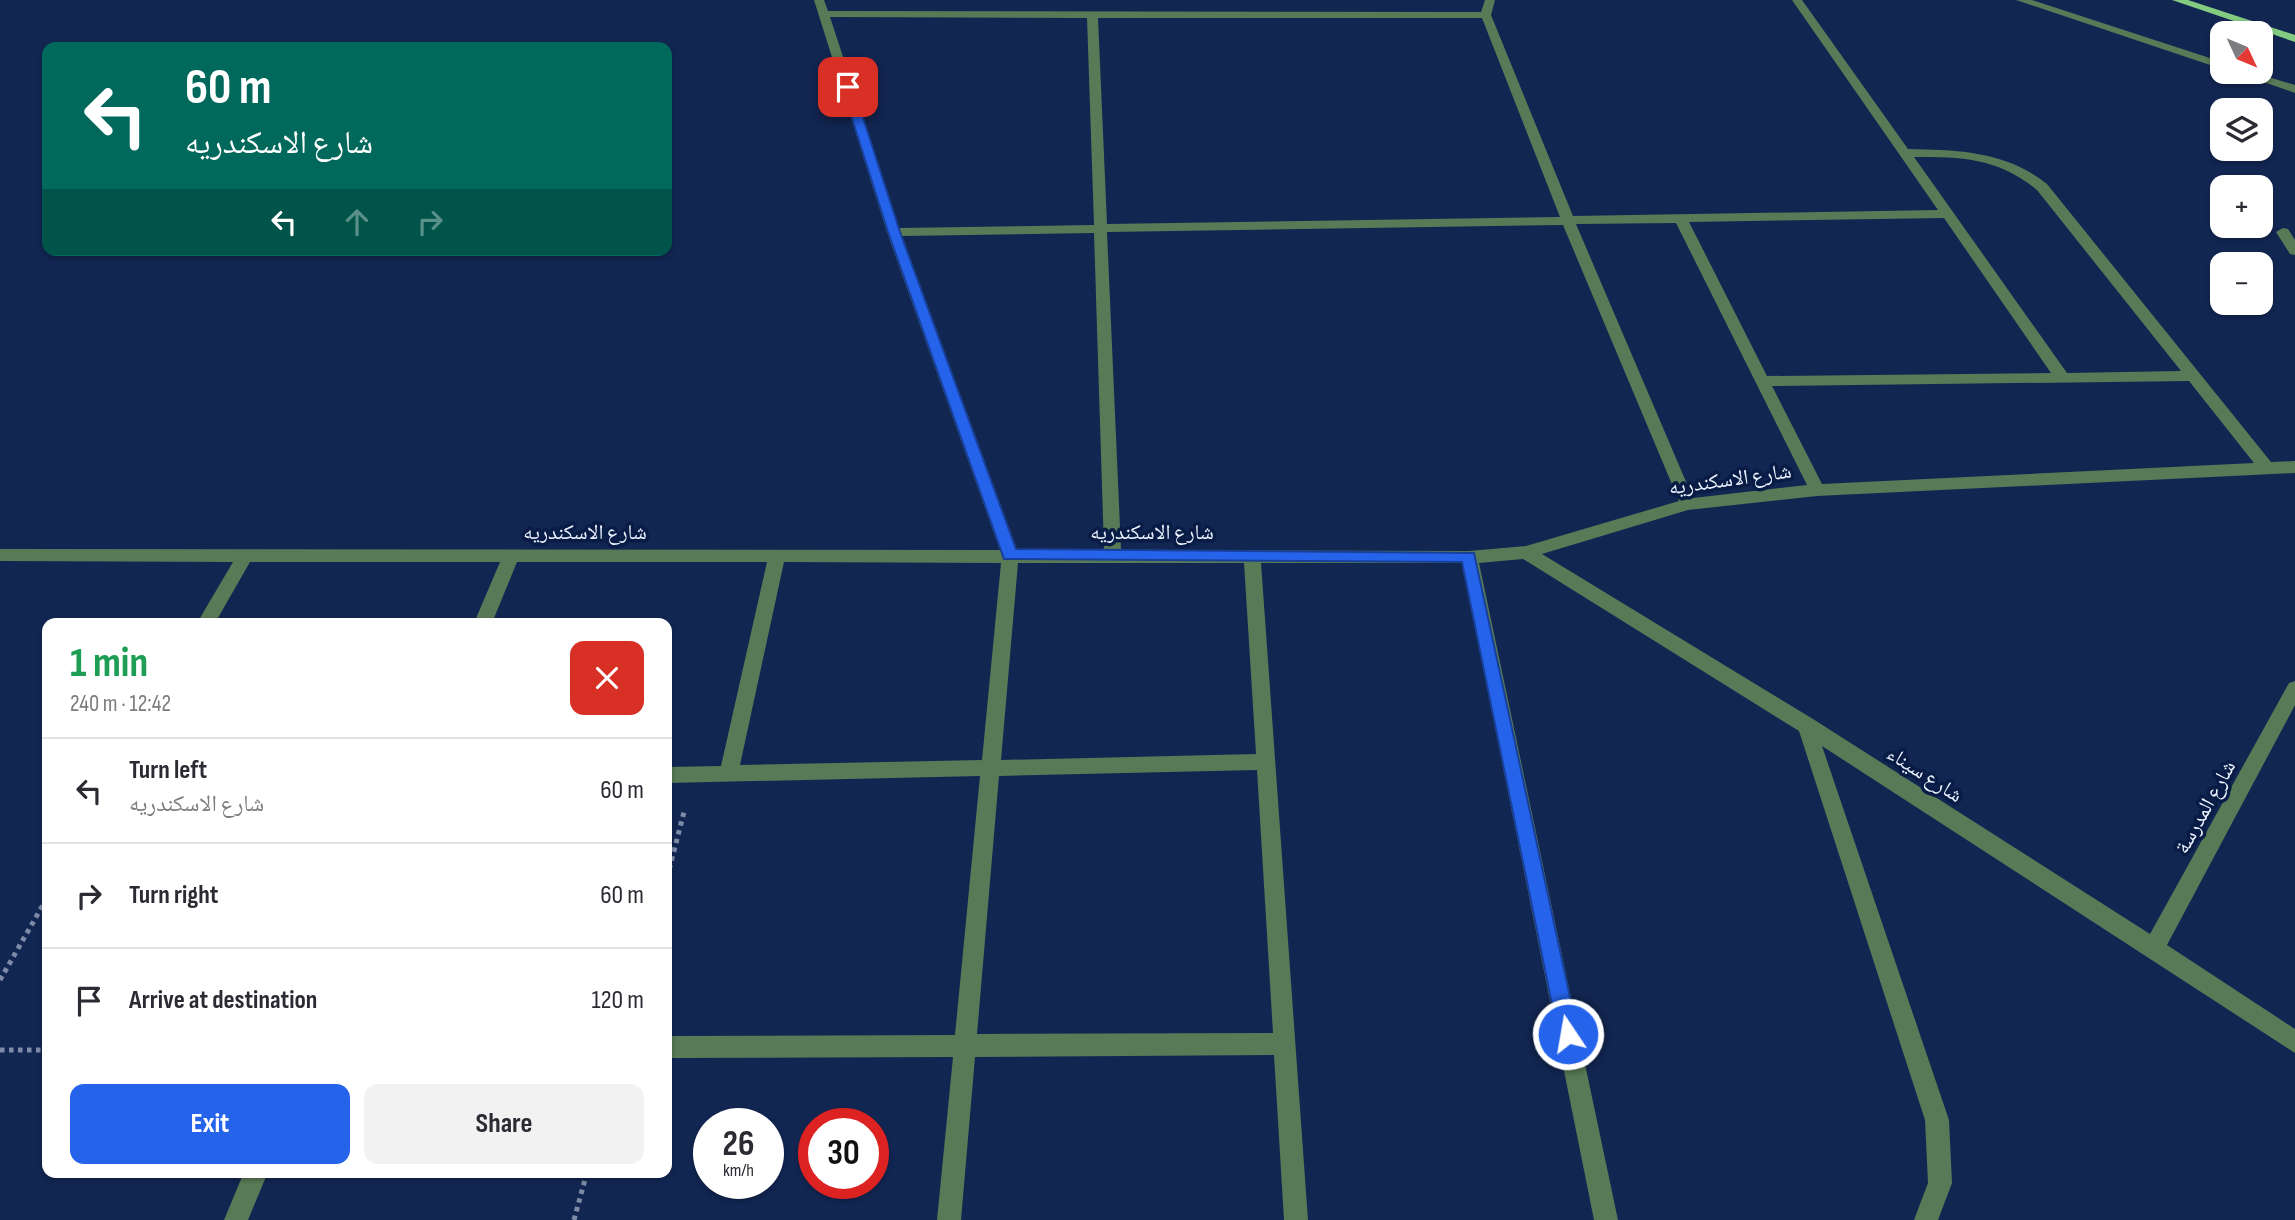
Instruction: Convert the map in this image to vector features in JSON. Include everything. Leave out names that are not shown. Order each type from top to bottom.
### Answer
[{"type":"main road","points":[[2177,0],[2295,38]]},
{"type":"street","points":[[1157,0],[1158,15]]},
{"type":"street","points":[[1490,0],[1486,15],[1568,221],[1688,504]]},
{"type":"street","points":[[1797,0],[2062,377]]},
{"type":"street","points":[[2021,0],[2210,62]]},
{"type":"street","points":[[949,1220],[1010,555],[894,232],[822,7],[1092,15],[1486,15]]},
{"type":"street","points":[[1092,15],[1112,555]]},
{"type":"street","points":[[2273,82],[2295,89]]},
{"type":"street","points":[[1907,153],[1978,155],[2005,162],[2027,173],[2042,187],[2267,468]]},
{"type":"street","points":[[894,232],[1948,214]]},
{"type":"street","points":[[1681,219],[1817,490]]},
{"type":"street","points":[[2283,232],[2295,251]]},
{"type":"street","points":[[1761,381],[2192,376]]},
{"type":"street","name":"شارع الاسكندريه","points":[[0,555],[1469,557],[1526,552],[1688,504],[1817,490],[2295,467]]},
{"type":"street","name":"شارع سيناء","points":[[1526,552],[1806,725],[2154,947],[2295,1042]]},
{"type":"street","points":[[209,618],[245,555]]},
{"type":"street","points":[[485,618],[511,555]]},
{"type":"street","points":[[729,773],[776,555]]},
{"type":"street","points":[[1252,555],[1296,1220]]},
{"type":"street","points":[[1469,557],[1606,1220]]},
{"type":"street","name":"شارع المدرسة","points":[[2154,947],[2295,688]]},
{"type":"street","points":[[1806,725],[1937,1121],[1940,1183],[1926,1220]]},
{"type":"street","points":[[672,775],[1266,762]]},
{"type":"street","points":[[672,1047],[1284,1044]]},
{"type":"street","points":[[236,1220],[254,1178]]},
{"type":"path","points":[[672,859],[695,774]]},
{"type":"path","points":[[0,980],[42,907]]},
{"type":"path","points":[[0,1051],[42,1050]]},
{"type":"path","points":[[574,1220],[585,1178]]},
{"type":"route","points":[[848,87],[894,232],[1010,555],[1469,557],[1568,1034]]}]
